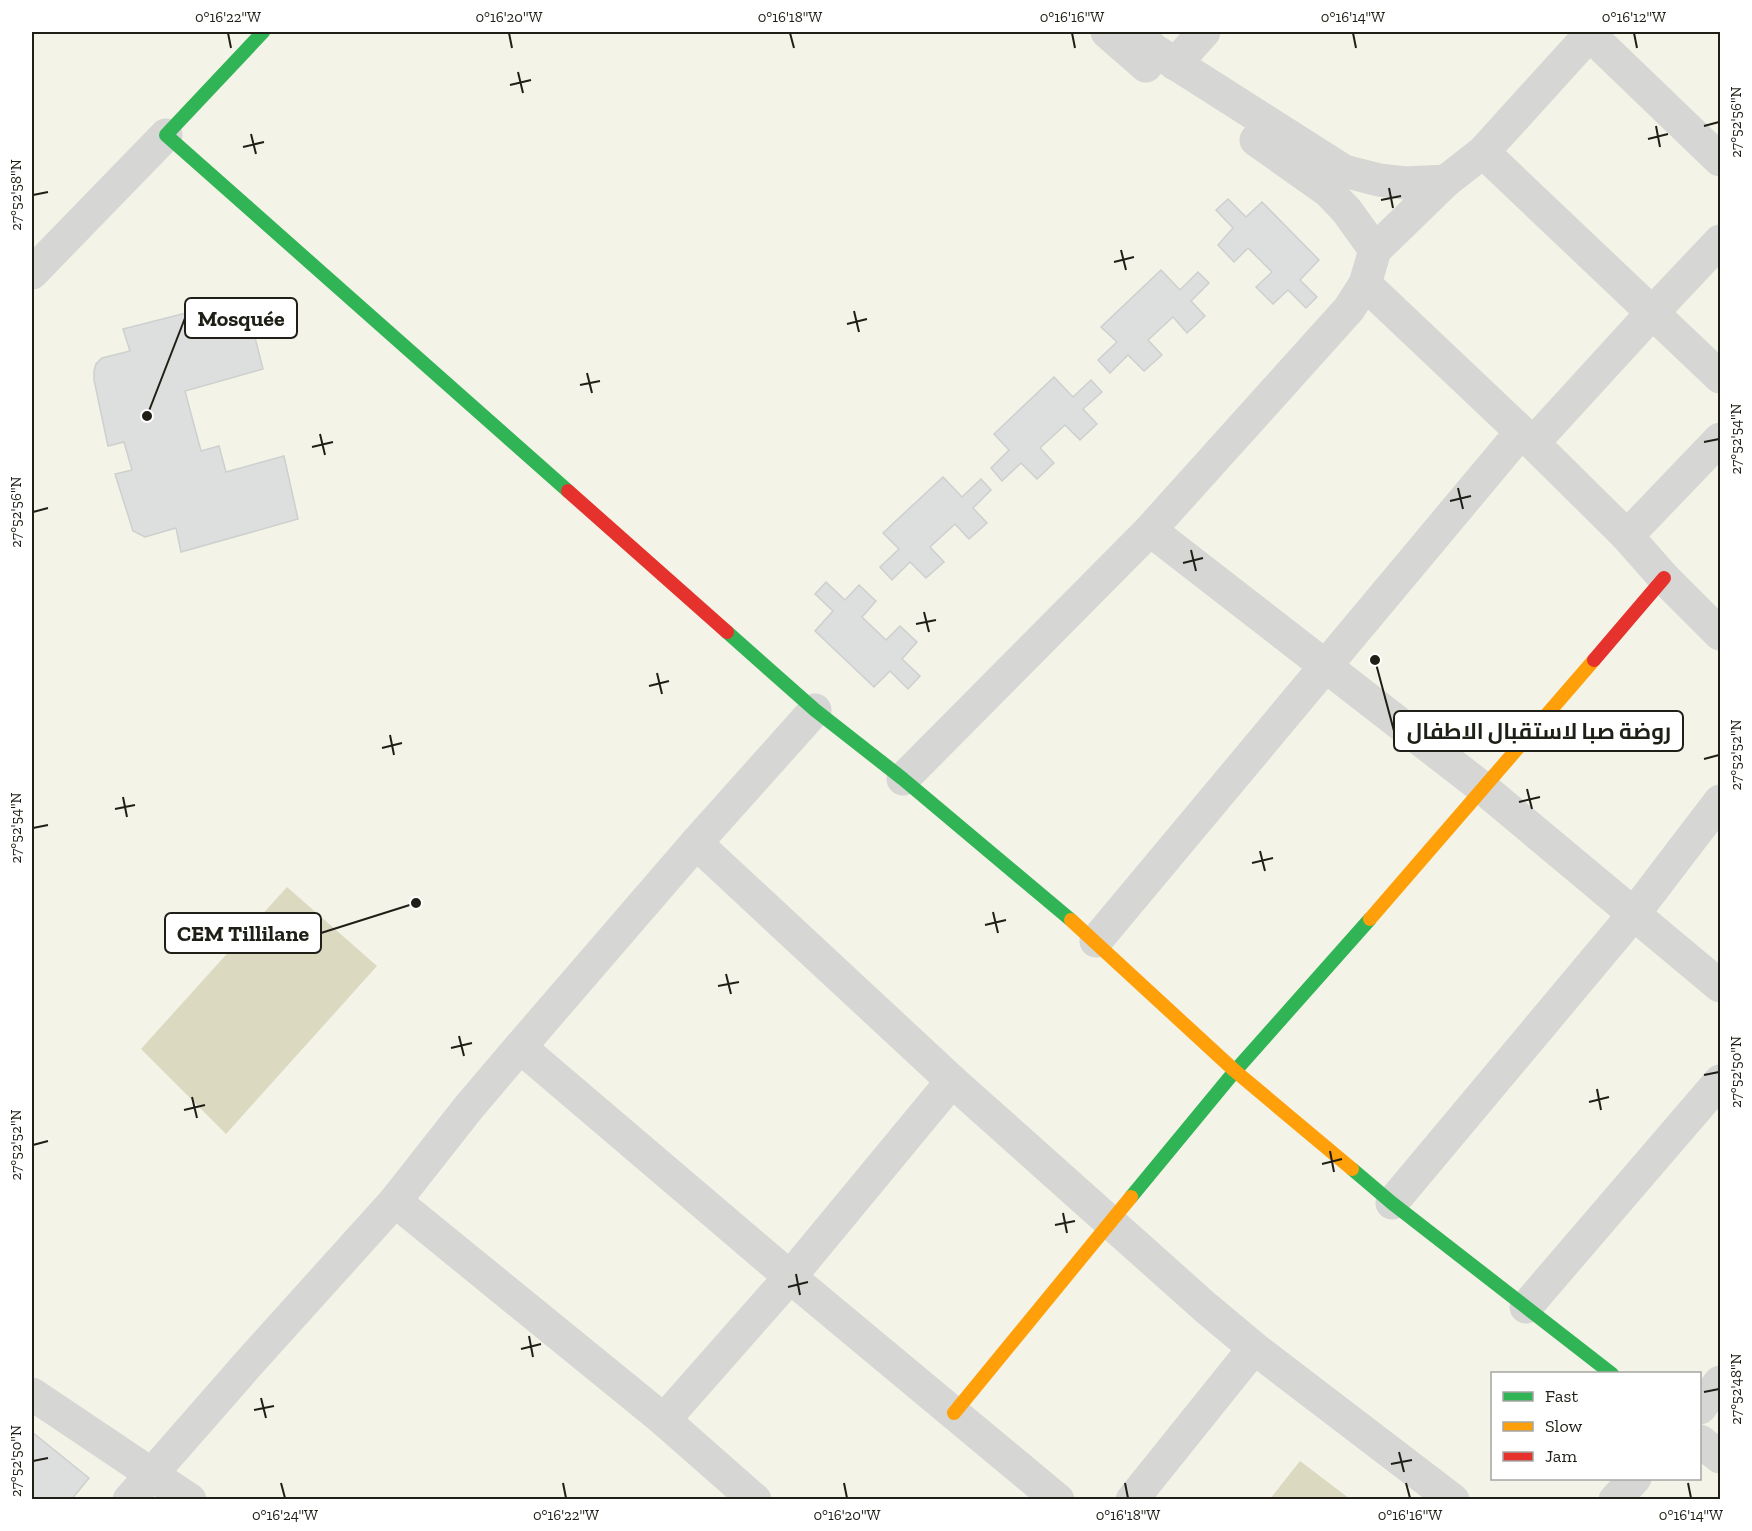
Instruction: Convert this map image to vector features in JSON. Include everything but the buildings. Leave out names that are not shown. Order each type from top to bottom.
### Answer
[{"type":"street","points":[[1107,32],[1147,67],[1224,117],[1328,191],[1347,211],[1375,250]]},
{"type":"street","points":[[1134,32],[1154,50],[1175,64],[1344,171],[1379,180],[1405,183],[1446,181]]},
{"type":"street","points":[[1175,64],[1204,32]]},
{"type":"street","points":[[903,779],[1150,530],[1348,309],[1365,284],[1375,250],[1446,181],[1483,153],[1591,33],[1720,160]]},
{"type":"street","points":[[32,273],[166,135],[250,36]]},
{"type":"street","points":[[166,135],[815,710],[903,779],[1096,941],[1235,1071],[1392,1203],[1609,1372]]},
{"type":"street","points":[[1483,153],[1720,377]]},
{"type":"street","points":[[1096,941],[1325,665],[1527,437],[1720,242]]},
{"type":"street","points":[[1365,284],[1527,437],[1627,536],[1664,578],[1719,630]]},
{"type":"street","points":[[1627,536],[1720,439]]},
{"type":"street","points":[[1150,530],[1484,789],[1720,986]]},
{"type":"street","points":[[954,1413],[1235,1071],[1484,789],[1664,578]]},
{"type":"street","points":[[129,1500],[395,1201],[520,1047],[696,843],[815,710]]},
{"type":"street","points":[[1392,1203],[1633,915],[1720,801]]},
{"type":"street","points":[[696,843],[952,1081],[1254,1348],[1453,1500]]},
{"type":"street","points":[[520,1047],[1058,1500]]},
{"type":"street","points":[[664,1420],[790,1276],[952,1081]]},
{"type":"street","points":[[1526,1307],[1720,1081]]},
{"type":"street","points":[[395,1201],[664,1420],[755,1500]]},
{"type":"street","points":[[1132,1500],[1254,1348]]},
{"type":"street","points":[[1701,1407],[1720,1382]]},
{"type":"street","points":[[32,1394],[190,1500]]},
{"type":"street","points":[[1701,1443],[1720,1457]]},
{"type":"street","points":[[1615,1500],[1634,1480]]},
{"type":"green space","points":[[287,887],[377,966],[226,1134],[141,1049]]},
{"type":"green space","points":[[1300,1461],[1350,1499],[1270,1499]]},
{"type":"traffic: fast","points":[[263,32],[166,135],[568,491]]},
{"type":"traffic: fast","points":[[727,632],[815,710],[903,779],[1071,920]]},
{"type":"traffic: fast","points":[[1131,1197],[1235,1071],[1370,919]]},
{"type":"traffic: fast","points":[[1352,1169],[1392,1203],[1609,1372]]},
{"type":"traffic: slow","points":[[1370,919],[1594,660]]},
{"type":"traffic: slow","points":[[1071,920],[1235,1071],[1352,1169]]},
{"type":"traffic: slow","points":[[954,1413],[1131,1197]]},
{"type":"traffic: jam","points":[[568,491],[727,632]]},
{"type":"traffic: jam","points":[[1594,660],[1664,578]]},
{"type":"place","name":"Mosquée","points":[[147,416]]},
{"type":"place","name":"روضة صبا لاستقبال الاطفال","points":[[1375,660]]},
{"type":"place","name":"CEM Tillilane","points":[[416,903]]}]
